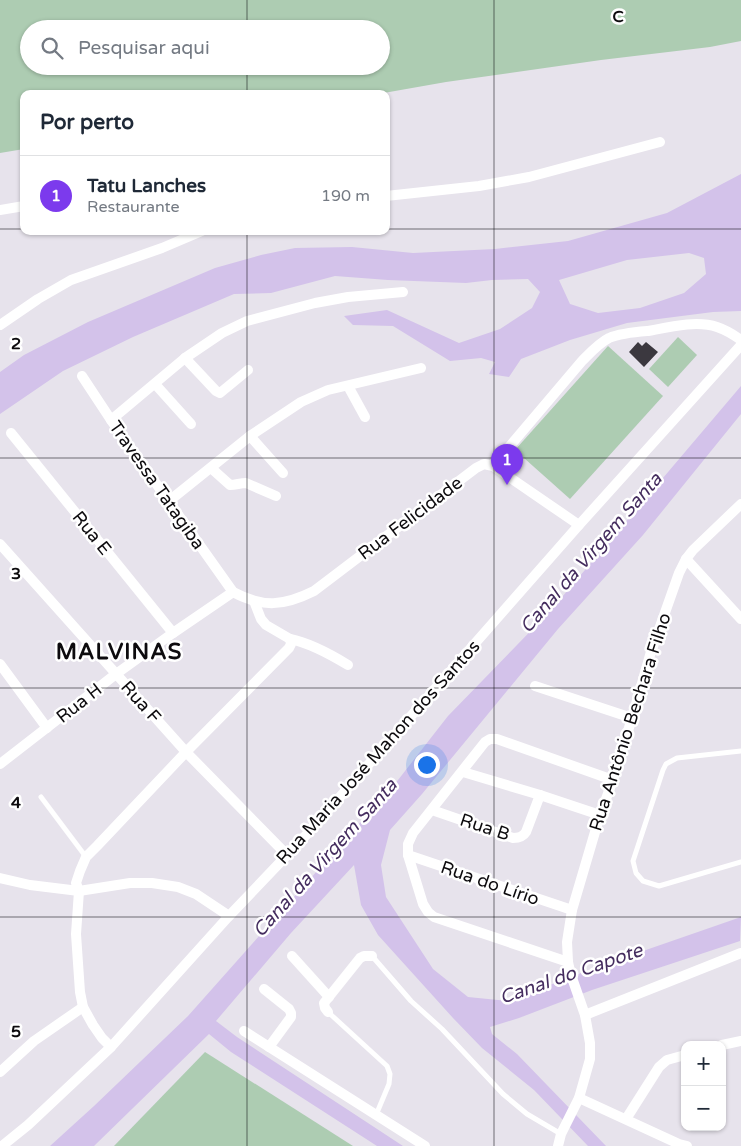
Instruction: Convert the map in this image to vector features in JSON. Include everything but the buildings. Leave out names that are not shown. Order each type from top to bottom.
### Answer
[{"type":"street","points":[[390,196],[479,186],[529,176],[660,142]]},
{"type":"street","points":[[0,210],[20,207]]},
{"type":"street","points":[[0,325],[38,299],[71,280],[162,248],[193,235]]},
{"type":"street","points":[[111,420],[185,358],[222,333],[247,321],[323,301],[403,292]]},
{"type":"street","points":[[579,525],[493,466],[582,361],[596,347],[609,338],[685,325],[717,327],[741,340]]},
{"type":"street","name":"Rua Maria José Mahon dos Santos","points":[[2,1146],[28,1125],[111,1047],[229,916],[310,831],[579,525],[741,345]]},
{"type":"street","points":[[185,358],[216,391],[220,392],[248,370]]},
{"type":"street","points":[[169,501],[250,436],[301,402],[328,390],[421,368]]},
{"type":"street","name":"Travessa Tatagiba","points":[[82,376],[233,592]]},
{"type":"street","points":[[154,384],[191,424]]},
{"type":"street","points":[[348,386],[365,417]]},
{"type":"street","name":"Rua E","points":[[12,433],[173,633]]},
{"type":"street","points":[[250,436],[284,473]]},
{"type":"street","name":"Rua Felicidade","points":[[233,592],[254,601],[269,603],[284,603],[298,599],[314,591],[476,468],[484,464],[493,466]]},
{"type":"street","points":[[211,468],[227,484],[246,483],[276,496]]},
{"type":"street","name":"Rua Antônio Bechara Filho","points":[[558,1146],[562,1132],[579,1098],[590,1059],[590,1043],[583,1011],[568,962],[566,942],[572,910],[650,655],[679,573],[693,550],[741,504]]},
{"type":"street","name":"Rua F","points":[[0,544],[186,752],[287,855]]},
{"type":"street","points":[[686,559],[741,618]]},
{"type":"street","name":"Rua H","points":[[1,759],[47,728],[116,674],[233,592]]},
{"type":"street","points":[[254,601],[266,624],[290,639],[330,654],[348,665]]},
{"type":"street","points":[[111,1047],[102,1038],[83,1008],[76,934],[78,891],[76,883],[86,857],[289,648],[291,644],[290,639]]},
{"type":"street","points":[[0,664],[47,728]]},
{"type":"street","points":[[535,686],[632,718]]},
{"type":"street","points":[[568,962],[434,917],[423,904],[408,856],[408,844],[413,833],[485,742],[490,740],[496,739],[613,780]]},
{"type":"street","points":[[463,772],[540,795],[600,816]]},
{"type":"street","name":"Rua B","points":[[432,810],[513,838],[518,838],[524,836],[540,795]]},
{"type":"street","name":"Rua do Lírio","points":[[408,856],[572,910]]},
{"type":"street","points":[[0,878],[30,885],[78,891],[130,883],[152,883],[178,887],[196,894],[229,916]]},
{"type":"street","points":[[583,1011],[741,953]]},
{"type":"street","points":[[292,956],[329,997]]},
{"type":"street","points":[[328,1012],[324,1003],[360,958],[372,956]]},
{"type":"street","points":[[264,989],[291,1013],[291,1017],[269,1047]]},
{"type":"street","points":[[0,1072],[34,1041],[83,1008]]},
{"type":"street","points":[[244,1031],[425,1146]]},
{"type":"street","points":[[726,1044],[741,1040]]},
{"type":"street","points":[[626,1119],[659,1067],[667,1060],[681,1056]]},
{"type":"street","points":[[579,1098],[687,1146]]},
{"type":"lane","points":[[741,751],[677,758],[666,764],[633,861],[636,873],[643,881],[659,886],[741,862]]},
{"type":"lane","points":[[41,797],[86,857]]},
{"type":"lane","points":[[372,956],[411,1001],[442,1029],[503,1094],[527,1114],[562,1132]]},
{"type":"lane","points":[[328,1012],[387,1066],[390,1074],[389,1084],[376,1115]]},
{"type":"green space","points":[[0,0],[741,0],[741,41],[710,47],[446,82],[390,92],[390,90],[20,90],[20,150],[0,153]]},
{"type":"green space","points":[[678,337],[697,355],[668,387],[649,369]]},
{"type":"green space","points":[[608,346],[663,396],[570,499],[515,450]]},
{"type":"green space","points":[[205,1052],[353,1146],[114,1146]]},
{"type":"shaded area","points":[[741,174],[741,311],[713,312],[627,323],[570,340],[521,359],[509,377],[489,374],[495,362],[481,358],[450,361],[393,326],[353,325],[344,316],[387,310],[459,343],[500,329],[532,308],[540,292],[528,279],[466,283],[335,276],[271,293],[234,294],[133,337],[63,371],[0,414],[0,372],[24,355],[88,322],[215,268],[295,248],[352,247],[413,253],[495,249],[568,241],[667,213]],"holes":[[[689,253],[704,258],[706,274],[684,293],[640,308],[598,313],[570,304],[559,280],[627,260]]]},
{"type":"shaded area","points":[[741,386],[741,414],[643,535],[558,629],[390,830],[381,865],[386,897],[433,969],[468,997],[508,1001],[594,968],[741,917],[740,941],[592,990],[490,1027],[492,1034],[517,1054],[606,1146],[588,1146],[534,1090],[482,1048],[378,935],[361,905],[354,865],[291,933],[216,1021],[237,1037],[403,1146],[377,1146],[231,1052],[209,1034],[94,1146],[50,1146],[188,1016],[398,780],[448,716],[551,610]]},
{"type":"place","name":"Tatu Lanches","points":[[507,485]]},
{"type":"district","name":"MALVINAS","points":[[119,652]]},
{"type":"water label","name":"Canal da Virgem Santa","points":[[591,553]]},
{"type":"water label","name":"Canal da Virgem Santa","points":[[325,858]]},
{"type":"water label","name":"Canal do Capote","points":[[571,974]]}]
